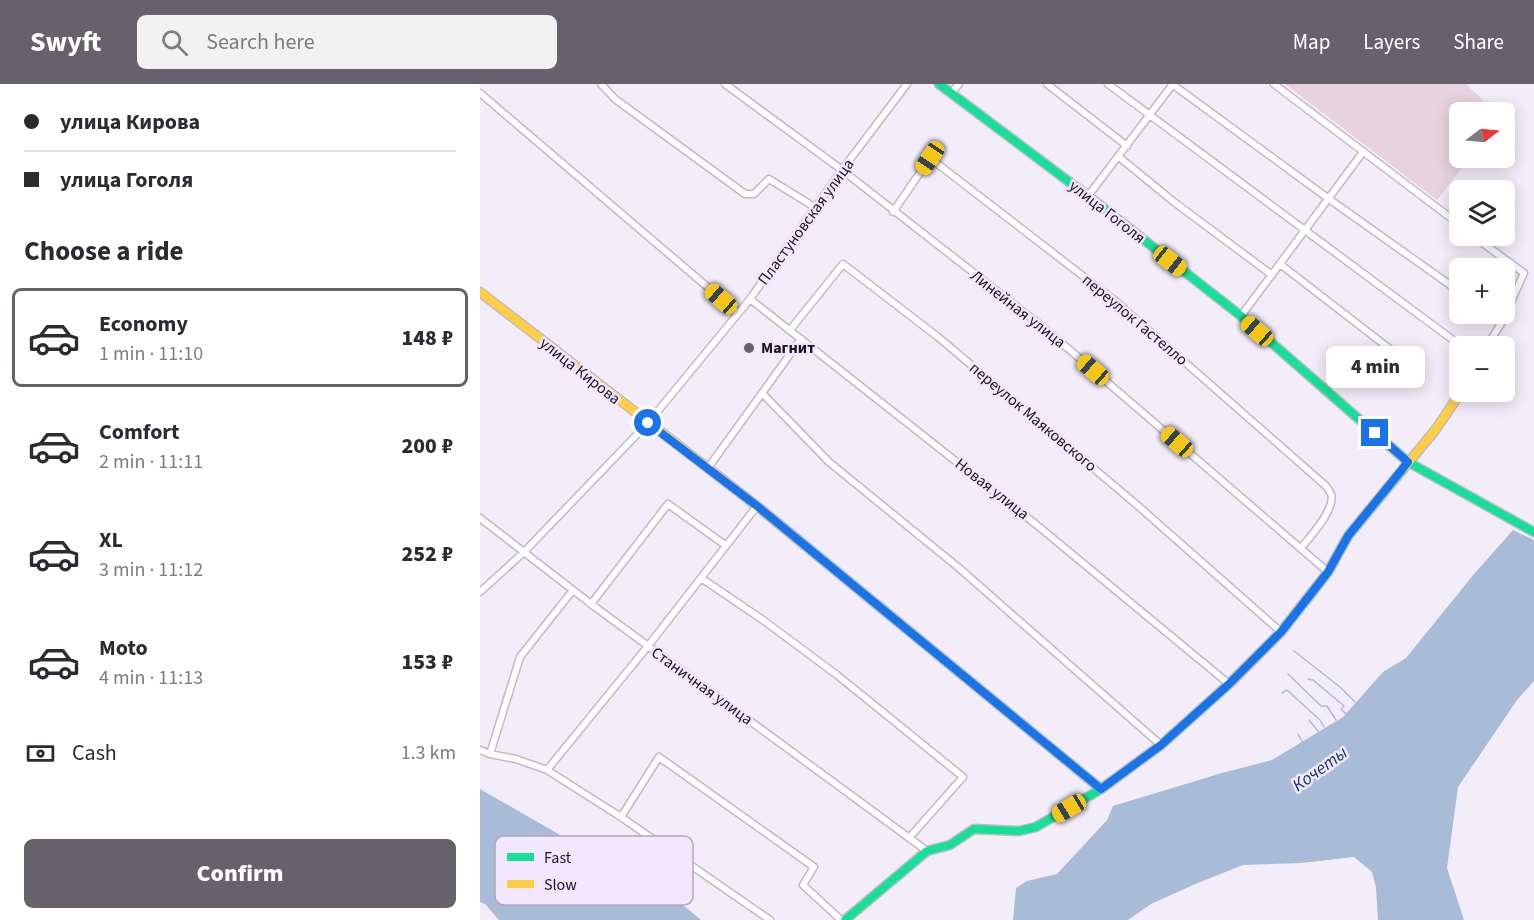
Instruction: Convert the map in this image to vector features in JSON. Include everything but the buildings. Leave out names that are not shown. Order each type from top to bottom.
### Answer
[{"type":"street","points":[[601,84],[615,99],[745,194],[754,194],[769,179],[816,208]]},
{"type":"street","name":"Линейная улица","points":[[725,84],[842,170],[1043,327],[1328,572]]},
{"type":"street","name":"Пластуновская улица","points":[[480,592],[524,552],[648,423],[750,299],[906,84]]},
{"type":"street","name":"улица Гоголя","points":[[939,84],[1088,196],[1241,316],[1408,462],[1534,532]]},
{"type":"street","points":[[951,93],[958,84]]},
{"type":"street","points":[[1047,84],[1127,146]]},
{"type":"street","points":[[1108,84],[1449,337]]},
{"type":"street","points":[[1088,196],[1172,84],[1449,284]]},
{"type":"street","points":[[1274,84],[1449,217]]},
{"type":"street","points":[[480,93],[738,313]]},
{"type":"street","points":[[1241,316],[1363,152]]},
{"type":"street","points":[[1119,157],[1174,202],[1272,275]]},
{"type":"street","name":"переулок Гастелло","points":[[894,212],[930,158],[1114,300],[1326,486],[1332,494],[1330,507],[1301,548]]},
{"type":"street","points":[[1487,246],[1503,258]]},
{"type":"street","name":"переулок Маяковского","points":[[790,330],[843,264],[938,338],[1137,505],[1281,632]]},
{"type":"street","points":[[1280,264],[1408,363]]},
{"type":"street","points":[[1515,266],[1524,273],[1515,293]]},
{"type":"street","name":"улица Кирова","points":[[480,292],[757,506],[1101,789]]},
{"type":"street","name":"Новая улица","points":[[750,299],[1038,526],[1229,684]]},
{"type":"street","points":[[708,468],[801,339]]},
{"type":"street","points":[[762,393],[829,462],[959,568],[1161,745]]},
{"type":"street","points":[[621,817],[659,757],[814,867],[803,885],[843,920],[927,851],[950,845],[974,829],[1019,831],[1036,827],[1101,789],[1161,745],[1229,684],[1281,632],[1328,572],[1348,536],[1436,429],[1454,402]]},
{"type":"street","points":[[591,604],[668,504],[725,545]]},
{"type":"street","points":[[547,770],[648,646],[757,506]]},
{"type":"street","name":"Станичная улица","points":[[480,518],[591,604],[927,851]]},
{"type":"street","points":[[701,578],[763,620],[837,675],[963,777],[909,838]]},
{"type":"street","points":[[490,753],[520,657],[573,590]]},
{"type":"street","points":[[480,750],[547,770],[648,836]]},
{"type":"street","points":[[693,867],[770,920]]},
{"type":"shaded area","points":[[1285,84],[1466,84],[1485,102],[1449,102],[1449,168],[1462,168],[1453,180],[1449,180],[1449,185],[1437,200]]},
{"type":"water","name":"Кочеты","points":[[1513,530],[1534,540],[1534,681],[1517,700],[1458,787],[1447,868],[1464,920],[1378,920],[1376,888],[1372,872],[1354,857],[1301,863],[1243,865],[1151,904],[1128,920],[1013,920],[1016,888],[1027,881],[1057,874],[1107,820],[1113,806],[1272,760],[1343,717],[1383,672],[1406,658]]},
{"type":"water","points":[[480,789],[562,836],[495,836],[495,905],[683,905],[701,920],[499,920],[485,904],[480,902]]},
{"type":"waterway","points":[[1294,651],[1340,687],[1355,702]]},
{"type":"waterway","points":[[1288,674],[1321,706],[1327,706],[1336,720]]},
{"type":"waterway","points":[[1308,679],[1313,680],[1344,706],[1341,709],[1346,714]]},
{"type":"waterway","points":[[1282,693],[1287,690],[1320,720],[1324,727]]},
{"type":"waterway","points":[[1309,720],[1318,731]]},
{"type":"waterway","points":[[1298,734],[1303,743]]},
{"type":"traffic: fast","points":[[939,84],[1088,196],[1241,316],[1408,462],[1534,532]]},
{"type":"traffic: fast","points":[[845,920],[927,851],[950,845],[974,829],[1019,831],[1036,827],[1101,789],[1161,745],[1229,684],[1281,632],[1328,572],[1348,536],[1404,468]]},
{"type":"traffic: fast","points":[[796,538],[1101,789]]},
{"type":"traffic: slow","points":[[480,292],[796,538]]},
{"type":"traffic: slow","points":[[1404,468],[1436,429],[1454,402]]},
{"type":"place","name":"Магнит","points":[[749,348]]},
{"type":"route","points":[[648,423],[757,506],[1101,789],[1161,745],[1229,684],[1281,632],[1328,572],[1348,536],[1408,462],[1375,433]]}]
